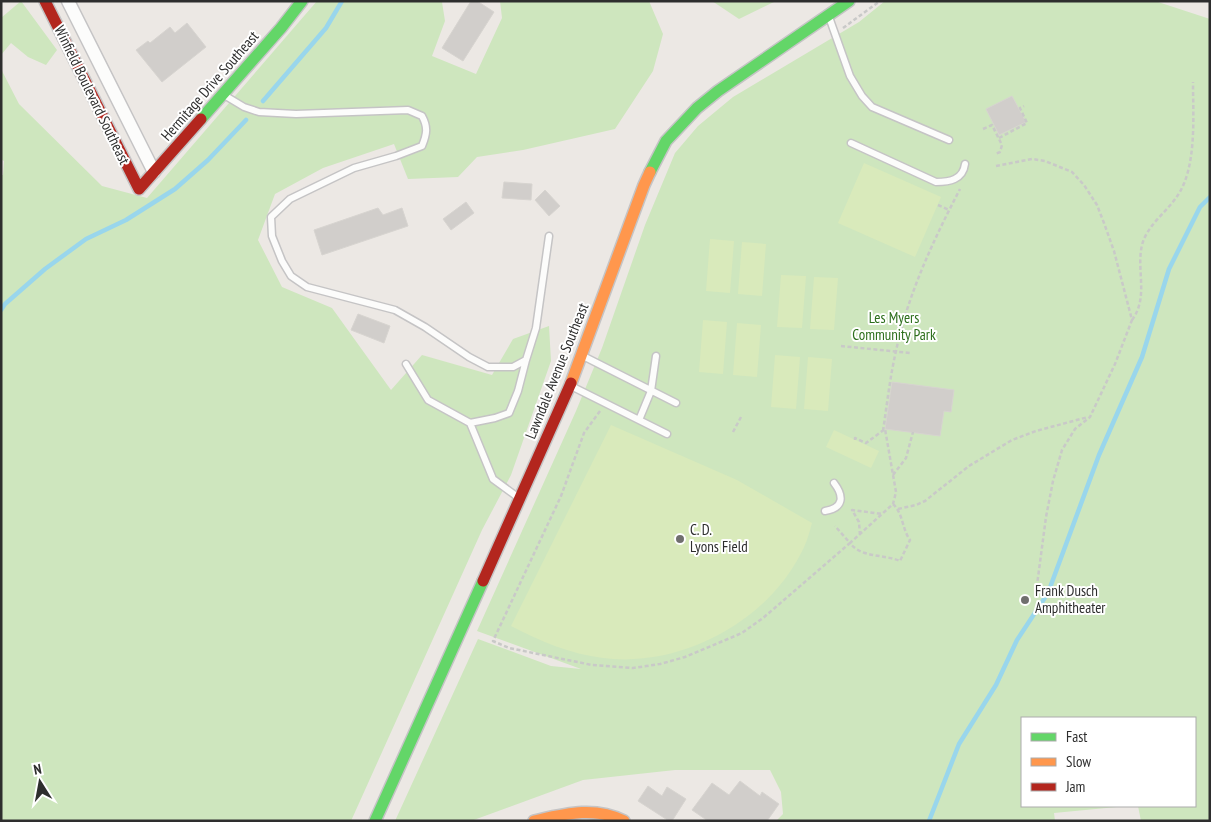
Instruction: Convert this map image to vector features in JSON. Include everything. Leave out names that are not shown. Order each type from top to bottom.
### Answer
[{"type":"street","name":"Winfield Boulevard Southeast","points":[[46,1],[139,189]]},
{"type":"street","name":"Winfield Boulevard Southeast","points":[[68,1],[154,172]]},
{"type":"street","name":"Hermitage Drive Southeast","points":[[139,189],[281,28],[302,1]]},
{"type":"street","name":"Lawndale Avenue Southeast","points":[[376,821],[570,385],[644,185],[666,140],[697,108],[718,91],[849,1]]},
{"type":"street","points":[[534,821],[586,811],[610,814],[624,821]]},
{"type":"lane","points":[[828,16],[850,76],[862,96],[872,107],[949,140]]},
{"type":"lane","points":[[222,94],[244,107],[259,112],[296,114],[408,110],[422,116],[426,124],[427,136],[422,146],[396,156],[354,168],[290,199],[271,217],[272,236],[282,260],[291,276],[307,287],[395,310],[425,326],[469,357],[488,367],[513,367],[526,360]]},
{"type":"lane","points":[[851,143],[936,182],[949,182],[957,179],[965,164]]},
{"type":"lane","points":[[470,423],[495,418],[508,413],[518,391],[536,328],[549,236]]},
{"type":"lane","points":[[582,356],[676,403]]},
{"type":"lane","points":[[640,420],[651,391],[656,356]]},
{"type":"lane","points":[[406,364],[428,400],[470,423],[493,479],[520,499]]},
{"type":"lane","points":[[570,385],[667,434]]},
{"type":"lane","points":[[825,511],[834,510],[839,505],[841,496],[834,482]]},
{"type":"path","points":[[843,28],[880,1]]},
{"type":"path","points":[[1037,584],[1052,481],[1062,450],[1075,429],[1090,417],[1115,364],[1141,301],[1142,245],[1147,232],[1179,195],[1189,168],[1193,132],[1193,82]]},
{"type":"path","points":[[999,138],[1027,123],[1020,108],[1024,106]]},
{"type":"path","points":[[983,129],[992,125],[999,138],[1002,149],[994,154]]},
{"type":"path","points":[[996,166],[1032,159],[1046,161],[1072,172],[1084,185],[1096,205],[1114,251],[1132,320]]},
{"type":"path","points":[[854,440],[855,438],[866,443],[883,430],[901,331],[928,254],[960,189]]},
{"type":"path","points":[[938,205],[949,210]]},
{"type":"path","points":[[901,331],[913,334]]},
{"type":"path","points":[[841,346],[910,352]]},
{"type":"path","points":[[602,408],[584,434],[561,496],[493,641],[509,648],[592,665],[632,668],[660,664],[685,657],[742,633],[763,618],[850,544],[892,504],[896,492],[885,428],[883,430]]},
{"type":"path","points":[[733,432],[741,417]]},
{"type":"path","points":[[898,509],[925,501],[969,466],[1012,440],[1036,431],[1090,417]]},
{"type":"path","points":[[893,475],[906,458],[913,432]]},
{"type":"path","points":[[835,526],[854,549],[860,552],[891,557],[900,561],[910,540],[905,533],[898,509],[892,504]]},
{"type":"path","points":[[860,535],[859,522],[852,510],[882,514]]},
{"type":"green space","points":[[21,1],[57,50],[46,65],[28,57],[11,43],[1,55],[1,18]]},
{"type":"green space","points":[[317,1],[442,2],[445,21],[432,56],[476,74],[502,18],[500,1],[649,1],[663,34],[653,71],[615,129],[523,150],[477,157],[458,177],[408,179],[394,144],[323,168],[275,194],[258,240],[282,287],[332,308],[391,390],[422,355],[492,375],[513,339],[549,326],[551,361],[511,475],[482,530],[351,821],[1,821],[1,175],[3,175],[4,161],[1,159],[1,69],[19,104],[102,186],[147,198]]},
{"type":"green space","points":[[712,1],[776,1],[739,19]]},
{"type":"green space","name":"Les Myers Community Park","points":[[885,1],[1155,1],[1210,19],[1210,821],[1141,821],[1138,807],[1196,807],[1196,717],[1021,717],[1021,807],[1117,807],[1054,813],[1055,821],[776,821],[783,814],[781,792],[770,770],[675,770],[583,780],[471,821],[395,821],[478,639],[551,666],[581,669],[477,631],[576,411],[602,348],[645,225],[675,153],[698,126],[733,97],[859,22]]},
{"type":"green space","points":[[864,163],[941,197],[915,257],[838,223]]},
{"type":"green space","points":[[710,239],[734,241],[730,293],[706,291]]},
{"type":"green space","points":[[742,242],[766,244],[762,296],[738,294]]},
{"type":"green space","points":[[781,275],[806,276],[802,328],[777,327]]},
{"type":"green space","points":[[814,277],[838,278],[834,330],[810,329]]},
{"type":"green space","points":[[703,320],[727,322],[723,374],[699,372]]},
{"type":"green space","points":[[737,323],[761,325],[757,377],[733,375]]},
{"type":"green space","points":[[775,355],[800,357],[796,409],[771,407]]},
{"type":"green space","points":[[808,357],[832,359],[828,411],[804,409]]},
{"type":"green space","name":"C. D. Lyons Field","points":[[611,425],[737,480],[812,523],[800,555],[785,579],[765,601],[742,620],[717,636],[690,648],[661,656],[632,659],[603,658],[556,646],[511,626]]},
{"type":"green space","points":[[834,430],[879,451],[871,468],[826,447]]},
{"type":"building","points":[[471,1],[477,1],[494,12],[463,61],[442,48]]},
{"type":"building","points":[[187,23],[206,47],[162,82],[136,50],[148,41],[150,43],[170,27],[175,33]]},
{"type":"building","points":[[1012,96],[1026,122],[999,135],[986,109]]},
{"type":"building","points":[[504,182],[532,184],[531,200],[502,198]]},
{"type":"building","points":[[545,190],[560,206],[549,216],[535,200]]},
{"type":"building","points":[[466,202],[474,213],[451,230],[443,219]]},
{"type":"building","points":[[378,208],[383,215],[402,208],[408,226],[322,255],[314,230]]},
{"type":"building","points":[[358,314],[390,326],[384,343],[351,330]]},
{"type":"building","points":[[892,382],[954,390],[951,412],[944,411],[940,436],[885,429]]},
{"type":"building","points":[[740,781],[760,796],[762,792],[779,804],[767,821],[708,821],[692,810],[712,783],[729,795]]},
{"type":"building","points":[[648,786],[662,796],[667,787],[686,799],[672,821],[669,821],[638,801]]},
{"type":"waterway","points":[[263,101],[326,28],[342,1]]},
{"type":"waterway","points":[[1,310],[5,304],[45,269],[86,239],[126,220],[175,189],[208,160],[246,120]]},
{"type":"waterway","points":[[929,821],[959,744],[996,685],[1017,640],[1048,593],[1099,455],[1142,357],[1169,269],[1200,207],[1210,197]]},
{"type":"traffic: fast","points":[[201,119],[281,28],[302,1]]},
{"type":"traffic: fast","points":[[650,172],[666,141],[697,108],[718,91],[849,1]]},
{"type":"traffic: fast","points":[[375,821],[483,581]]},
{"type":"traffic: slow","points":[[571,383],[650,172]]},
{"type":"traffic: slow","points":[[534,821],[579,813],[602,814],[624,821]]},
{"type":"traffic: jam","points":[[45,1],[139,189],[201,119]]},
{"type":"traffic: jam","points":[[483,581],[571,383]]},
{"type":"place","name":"C. D. Lyons Field","points":[[680,539]]},
{"type":"place","name":"Frank Dusch Amphitheater","points":[[1025,600]]}]
